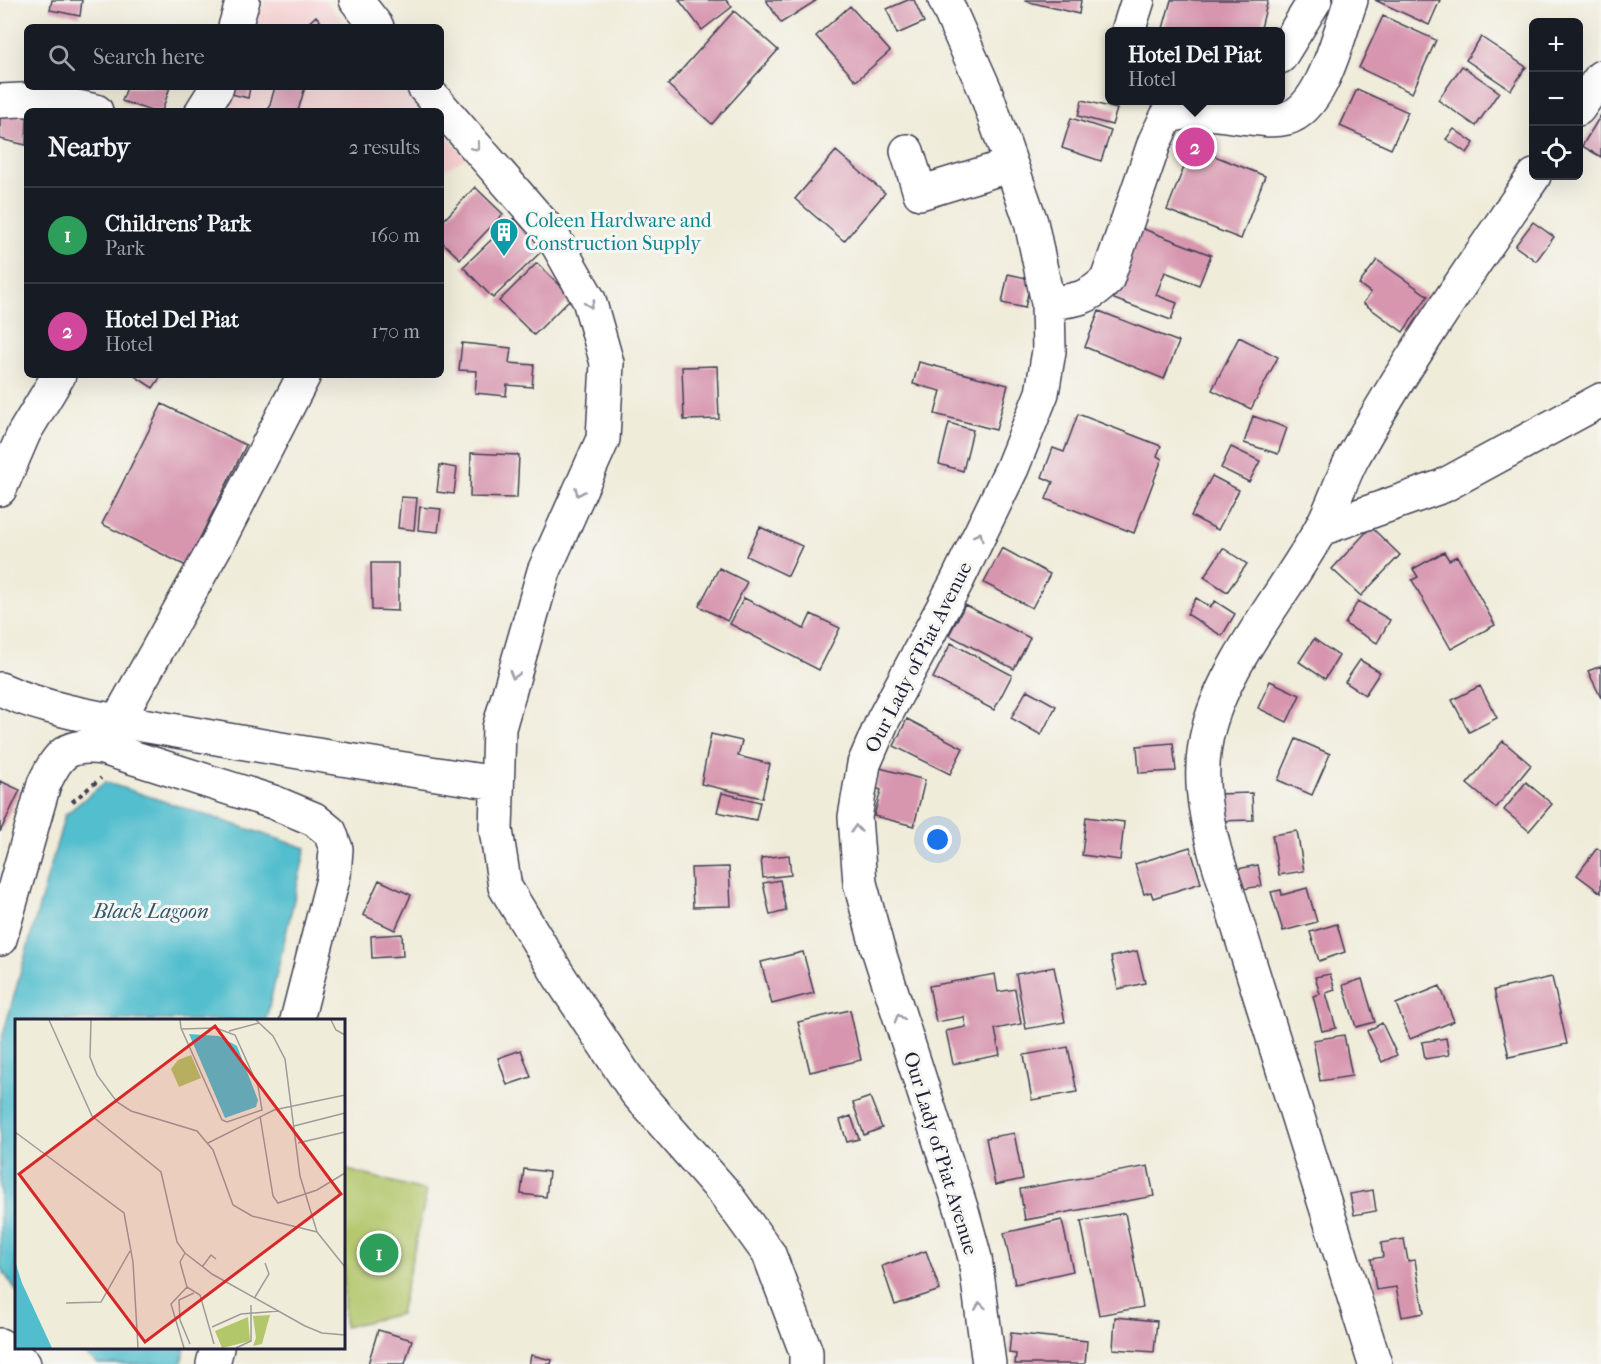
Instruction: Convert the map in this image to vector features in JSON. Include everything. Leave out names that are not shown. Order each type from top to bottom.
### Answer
[{"type":"street","points":[[236,24],[243,0]]},
{"type":"street","points":[[356,0],[375,24]]},
{"type":"street","name":"Our Lady of Piat Avenue","points":[[945,0],[985,90],[1031,222],[1048,303],[1049,351],[1042,393],[1012,468],[864,764],[855,817],[860,883],[877,946],[975,1258],[989,1364]]},
{"type":"street","points":[[1129,27],[1138,0]]},
{"type":"street","points":[[1285,50],[1315,0]]},
{"type":"street","points":[[1048,303],[1078,300],[1093,294],[1107,280],[1166,109],[1271,120],[1288,117],[1305,109],[1316,95],[1351,0]]},
{"type":"street","points":[[1583,102],[1601,77]]},
{"type":"street","points":[[204,108],[215,90]]},
{"type":"street","points":[[427,90],[442,108]]},
{"type":"street","points":[[0,101],[42,99],[82,108]]},
{"type":"street","points":[[444,110],[551,233],[589,300],[607,363],[603,439],[544,571],[499,728],[496,830],[505,887],[558,975],[636,1092],[724,1192],[769,1254],[806,1352],[806,1364]]},
{"type":"street","points":[[907,151],[920,193],[1011,165]]},
{"type":"street","points":[[1375,1364],[1215,852],[1205,815],[1202,780],[1204,749],[1209,725],[1232,672],[1321,529],[1352,460],[1462,281],[1531,180]]},
{"type":"street","points":[[0,489],[12,429],[56,378]]},
{"type":"street","points":[[118,720],[219,540],[302,378]]},
{"type":"street","points":[[1321,529],[1443,486],[1601,400]]},
{"type":"street","points":[[11,694],[70,712],[273,750],[496,783]]},
{"type":"street","points":[[11,694],[50,728],[81,745],[103,748],[273,802],[314,819],[330,832],[336,849],[334,874],[297,1019]]},
{"type":"street","points":[[0,939],[44,784],[59,757],[65,751],[81,745]]},
{"type":"street","points":[[0,1345],[24,1364]]},
{"type":"street","points":[[213,1364],[217,1349]]},
{"type":"shaded area","points":[[266,0],[324,0],[345,24],[255,24]]},
{"type":"shaded area","points":[[227,90],[405,90],[421,108],[219,108]]},
{"type":"shaded area","points":[[444,133],[466,158],[444,170]]},
{"type":"green space","points":[[345,1169],[427,1191],[400,1314],[345,1327]]},
{"type":"water","name":"Black Lagoon","points":[[105,782],[306,848],[266,1019],[15,1019],[15,1290],[0,1267],[0,1045],[65,815]]},
{"type":"water","points":[[80,1349],[185,1349],[181,1364],[98,1364]]},
{"type":"building","points":[[52,0],[82,0],[80,16],[50,10]]},
{"type":"building","points":[[679,0],[726,0],[732,7],[702,30]]},
{"type":"building","points":[[766,0],[817,0],[781,23]]},
{"type":"building","points":[[908,0],[914,0],[924,22],[897,34],[887,9]]},
{"type":"building","points":[[1025,0],[1081,0],[1079,14]]},
{"type":"building","points":[[1171,0],[1268,0],[1261,27],[1163,27]]},
{"type":"building","points":[[1375,0],[1440,0],[1429,25]]},
{"type":"building","points":[[850,6],[890,51],[856,81],[816,36]]},
{"type":"building","points":[[734,11],[778,50],[712,124],[668,85]]},
{"type":"building","points":[[316,16],[323,24],[307,24]]},
{"type":"building","points":[[1383,16],[1436,40],[1412,93],[1359,68]]},
{"type":"building","points":[[1481,37],[1526,67],[1511,90],[1466,60]]},
{"type":"building","points":[[1462,66],[1499,92],[1476,126],[1438,100]]},
{"type":"building","points":[[1357,89],[1408,112],[1391,149],[1340,126]]},
{"type":"building","points":[[126,90],[169,90],[163,108],[142,108],[122,101]]},
{"type":"building","points":[[223,90],[249,90],[248,98],[223,92]]},
{"type":"building","points":[[274,90],[304,90],[299,108],[269,108]]},
{"type":"building","points":[[1082,100],[1117,109],[1112,125],[1078,116]]},
{"type":"building","points":[[0,111],[24,116],[24,145],[0,139]]},
{"type":"building","points":[[1601,115],[1601,157],[1583,147]]},
{"type":"building","points":[[1071,118],[1111,131],[1101,161],[1062,148]]},
{"type":"building","points":[[1454,129],[1474,143],[1467,153],[1446,139]]},
{"type":"building","points":[[1192,147],[1265,176],[1241,239],[1167,210]]},
{"type":"building","points":[[836,151],[885,193],[844,241],[795,199]]},
{"type":"building","points":[[475,187],[503,214],[460,259],[444,244],[444,220]]},
{"type":"building","name":"Coleen Hardware and Construction Supply","points":[[514,218],[544,249],[493,298],[463,267]]},
{"type":"building","points":[[1533,222],[1554,237],[1536,261],[1515,246]]},
{"type":"building","points":[[1141,228],[1211,255],[1199,285],[1165,272],[1156,295],[1177,303],[1171,320],[1114,299]]},
{"type":"building","points":[[1377,260],[1428,296],[1403,332],[1363,303],[1371,293],[1359,284]]},
{"type":"building","points":[[537,263],[572,297],[534,335],[499,301]]},
{"type":"building","points":[[1008,274],[1031,279],[1025,308],[1002,303]]},
{"type":"building","points":[[1099,311],[1179,342],[1164,379],[1085,347]]},
{"type":"building","points":[[1239,337],[1278,357],[1251,409],[1212,390]]},
{"type":"building","points":[[462,343],[511,348],[509,363],[534,365],[532,387],[507,385],[506,396],[475,393],[477,371],[459,370]]},
{"type":"building","points":[[919,362],[1008,385],[996,430],[935,414],[941,391],[913,384]]},
{"type":"building","points":[[717,366],[719,419],[684,420],[682,367]]},
{"type":"building","points":[[138,378],[160,378],[153,388]]},
{"type":"building","points":[[162,404],[246,445],[186,566],[102,524]]},
{"type":"building","points":[[1078,414],[1161,446],[1157,456],[1162,459],[1134,533],[1046,499],[1053,482],[1042,477],[1053,448],[1064,452]]},
{"type":"building","points":[[1253,416],[1287,428],[1278,454],[1244,443]]},
{"type":"building","points":[[949,423],[973,430],[963,471],[939,464]]},
{"type":"building","points":[[1231,447],[1260,461],[1249,482],[1221,468]]},
{"type":"building","points":[[471,453],[519,455],[517,498],[470,497]]},
{"type":"building","points":[[440,465],[457,468],[454,494],[437,492]]},
{"type":"building","points":[[1212,476],[1239,490],[1218,530],[1191,516]]},
{"type":"building","points":[[401,497],[417,498],[414,530],[398,528]]},
{"type":"building","points":[[420,507],[441,509],[438,532],[418,530]]},
{"type":"building","points":[[760,527],[802,546],[788,576],[746,556]]},
{"type":"building","points":[[1371,527],[1400,555],[1361,596],[1332,569]]},
{"type":"building","points":[[1002,548],[1050,574],[1032,608],[984,583]]},
{"type":"building","points":[[1223,548],[1247,564],[1227,592],[1204,577]]},
{"type":"building","points":[[1444,552],[1449,560],[1457,556],[1495,625],[1451,649],[1412,580],[1418,577],[1413,569]]},
{"type":"building","points":[[371,563],[398,563],[398,611],[372,610]]},
{"type":"building","points":[[719,568],[747,582],[727,621],[699,606]]},
{"type":"building","points":[[744,598],[804,629],[811,614],[840,628],[819,670],[730,624]]},
{"type":"building","points":[[1196,598],[1210,607],[1215,601],[1235,614],[1222,636],[1187,614]]},
{"type":"building","points":[[1358,601],[1390,620],[1377,643],[1345,624]]},
{"type":"building","points":[[965,605],[1030,638],[1014,669],[949,635]]},
{"type":"building","points":[[1314,639],[1339,656],[1325,679],[1299,662]]},
{"type":"building","points":[[951,643],[1012,675],[994,710],[933,678]]},
{"type":"building","points":[[1360,660],[1380,672],[1365,695],[1345,682]]},
{"type":"building","points":[[1601,666],[1601,698],[1588,671]]},
{"type":"building","points":[[1270,681],[1300,695],[1287,722],[1258,708]]},
{"type":"building","points":[[1480,686],[1497,718],[1469,732],[1452,700]]},
{"type":"building","points":[[1027,690],[1056,706],[1041,735],[1011,718]]},
{"type":"building","points":[[907,719],[963,748],[950,774],[894,746]]},
{"type":"building","points":[[711,734],[742,741],[738,756],[770,764],[762,798],[701,784]]},
{"type":"building","points":[[1296,739],[1330,754],[1312,795],[1278,780]]},
{"type":"building","points":[[1503,741],[1531,765],[1496,808],[1467,784]]},
{"type":"building","points":[[1173,743],[1176,771],[1139,773],[1137,746]]},
{"type":"building","points":[[880,768],[925,780],[914,826],[874,816],[881,790],[875,788]]},
{"type":"building","points":[[0,781],[20,790],[0,832]]},
{"type":"building","points":[[1526,782],[1552,804],[1529,831],[1504,810]]},
{"type":"building","points":[[722,793],[760,802],[756,820],[717,812]]},
{"type":"building","points":[[1252,793],[1253,820],[1217,821],[1216,794]]},
{"type":"building","points":[[1086,817],[1124,822],[1120,860],[1082,855]]},
{"type":"building","points":[[1297,831],[1304,871],[1279,875],[1272,835]]},
{"type":"building","points":[[1190,847],[1201,883],[1153,898],[1151,892],[1144,894],[1135,864]]},
{"type":"building","points":[[1597,848],[1601,851],[1601,893],[1577,875]]},
{"type":"building","points":[[789,855],[791,875],[763,878],[761,858]]},
{"type":"building","points":[[1258,865],[1262,886],[1236,890],[1232,870]]},
{"type":"building","points":[[729,867],[731,906],[693,907],[691,868]]},
{"type":"building","points":[[379,880],[411,895],[395,930],[363,915]]},
{"type":"building","points":[[780,880],[786,911],[770,915],[763,883]]},
{"type":"building","points":[[1307,888],[1317,922],[1283,931],[1271,892],[1281,890],[1282,895]]},
{"type":"building","points":[[1337,924],[1345,952],[1319,961],[1310,932]]},
{"type":"building","points":[[402,934],[403,956],[372,958],[371,936]]},
{"type":"building","points":[[1137,951],[1145,983],[1118,989],[1111,957]]},
{"type":"building","points":[[803,952],[814,993],[772,1004],[761,962]]},
{"type":"building","points":[[1054,967],[1065,1022],[1026,1029],[1016,974]]},
{"type":"building","points":[[995,974],[998,992],[1015,989],[1021,1024],[995,1029],[1000,1055],[953,1064],[946,1031],[966,1027],[964,1017],[936,1022],[929,986]]},
{"type":"building","points":[[1330,974],[1335,990],[1326,993],[1336,1028],[1322,1031],[1313,996],[1320,994],[1315,977]]},
{"type":"building","points":[[1552,977],[1567,1044],[1509,1057],[1494,990]]},
{"type":"building","points":[[1362,979],[1375,1022],[1356,1027],[1343,985]]},
{"type":"building","points":[[1440,986],[1454,1021],[1410,1039],[1396,1004]]},
{"type":"building","points":[[850,1010],[861,1060],[810,1072],[798,1022]]},
{"type":"building","points":[[1382,1023],[1397,1055],[1382,1062],[1367,1031]]},
{"type":"building","points":[[1344,1035],[1352,1076],[1320,1081],[1313,1040]]},
{"type":"building","points":[[1446,1038],[1449,1055],[1425,1059],[1422,1042]]},
{"type":"building","points":[[1068,1047],[1077,1092],[1032,1100],[1024,1055]]},
{"type":"building","points":[[521,1050],[531,1077],[507,1085],[498,1058]]},
{"type":"building","points":[[870,1097],[882,1128],[864,1135],[853,1103]]},
{"type":"building","points":[[851,1116],[859,1139],[847,1142],[840,1120]]},
{"type":"building","points":[[1014,1133],[1023,1179],[995,1185],[986,1138]]},
{"type":"building","points":[[1148,1166],[1154,1196],[1025,1220],[1020,1189]]},
{"type":"building","points":[[524,1169],[549,1172],[546,1197],[521,1194]]},
{"type":"building","points":[[1373,1190],[1376,1211],[1354,1215],[1350,1194]]},
{"type":"building","points":[[1125,1213],[1143,1307],[1099,1315],[1081,1221]]},
{"type":"building","points":[[1062,1220],[1073,1271],[1015,1284],[1004,1233]]},
{"type":"building","points":[[1404,1239],[1408,1261],[1415,1260],[1424,1313],[1402,1317],[1396,1287],[1376,1290],[1371,1259],[1383,1257],[1381,1243]]},
{"type":"building","points":[[926,1251],[940,1290],[895,1305],[882,1266]]},
{"type":"building","points":[[1115,1317],[1157,1321],[1154,1352],[1113,1349]]},
{"type":"building","points":[[378,1330],[412,1340],[405,1364],[368,1364]]},
{"type":"building","points":[[1011,1333],[1087,1341],[1085,1364],[1015,1364],[1016,1354],[1009,1353]]},
{"type":"building","points":[[531,1355],[552,1360],[551,1364],[529,1364]]},
{"type":"place","name":"Hotel Del Piat","points":[[1195,147]]},
{"type":"place","name":"Coleen Hardware and Construction Supply","points":[[504,258]]},
{"type":"place","name":"Childrens' Park","points":[[379,1253]]}]
